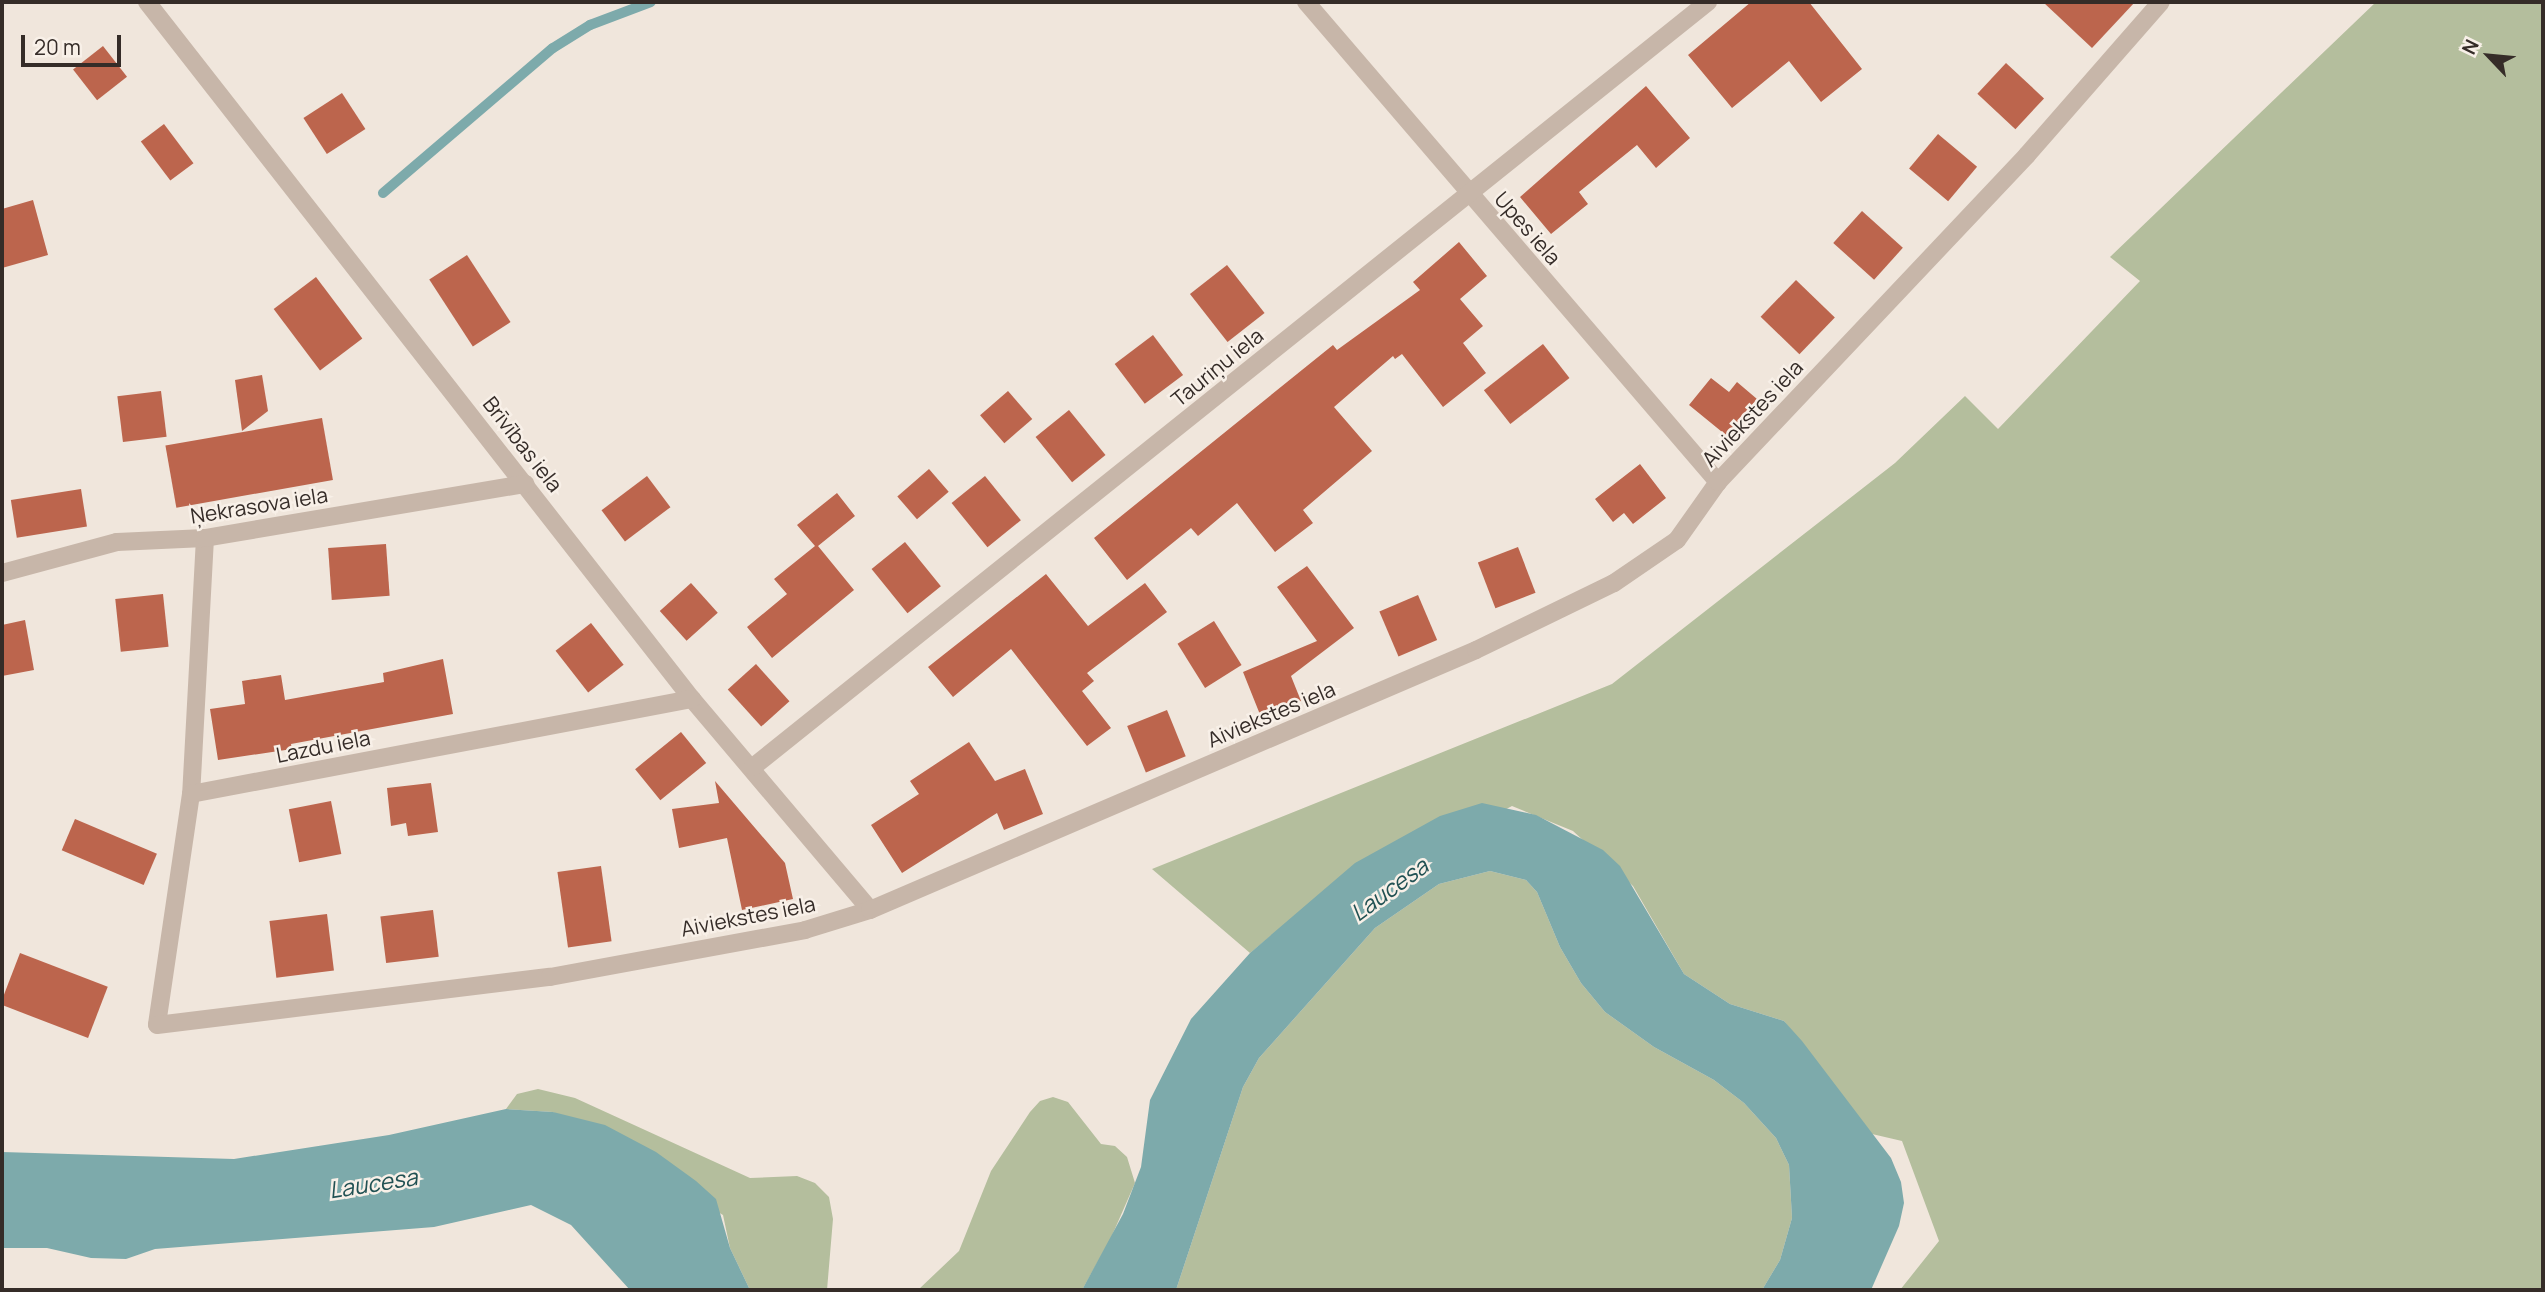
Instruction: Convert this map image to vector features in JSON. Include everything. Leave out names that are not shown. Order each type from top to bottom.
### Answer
[{"type":"street","name":"Brīvības iela","points":[[147,2],[692,699],[753,767],[870,910]]},
{"type":"street","name":"Upes iela","points":[[1306,2],[1718,482]]},
{"type":"street","name":"Tauriņu iela","points":[[753,767],[1708,2]]},
{"type":"street","name":"Aiviekstes iela","points":[[191,794],[158,1025],[550,976],[805,930],[870,910],[1476,650],[1615,583],[1676,540],[1718,482],[2027,155],[2161,2]]},
{"type":"street","name":"Ņekrasova iela","points":[[2,573],[117,542],[205,538],[525,484]]},
{"type":"street","points":[[191,794],[205,538]]},
{"type":"street","name":"Lazdu iela","points":[[191,794],[692,699]]},
{"type":"green space","points":[[2376,2],[2543,2],[2543,1290],[1900,1290],[1939,1241],[1902,1141],[1872,1134],[1784,1021],[1730,1004],[1684,974],[1633,886],[1573,831],[1512,806],[1278,930],[1250,953],[1152,869],[1612,684],[1895,463],[1965,396],[1998,429],[2140,281],[2110,257]]},
{"type":"green space","points":[[1490,871],[1526,880],[1537,892],[1560,947],[1581,983],[1605,1012],[1654,1047],[1714,1080],[1744,1103],[1776,1138],[1789,1165],[1792,1218],[1780,1260],[1762,1290],[1176,1290],[1243,1087],[1259,1058],[1375,928],[1439,884]]},
{"type":"green space","points":[[538,1089],[575,1098],[750,1178],[797,1176],[815,1183],[829,1197],[833,1219],[827,1290],[750,1290],[730,1248],[723,1215],[553,1112],[506,1109],[517,1094]]},
{"type":"green space","points":[[1053,1097],[1068,1102],[1101,1144],[1115,1146],[1127,1157],[1135,1183],[1110,1240],[1082,1290],[918,1290],[959,1251],[991,1171],[1030,1112],[1040,1101]]},
{"type":"water","name":"Laucesa","points":[[1482,803],[1536,815],[1603,850],[1620,866],[1684,974],[1730,1004],[1784,1021],[1802,1041],[1891,1158],[1901,1182],[1904,1203],[1899,1226],[1871,1290],[1762,1290],[1780,1260],[1792,1218],[1789,1165],[1776,1138],[1744,1103],[1714,1080],[1654,1047],[1605,1012],[1581,983],[1560,947],[1537,892],[1526,880],[1490,871],[1439,884],[1375,928],[1259,1058],[1243,1087],[1176,1290],[1082,1290],[1123,1214],[1141,1167],[1150,1100],[1191,1019],[1250,953],[1355,863],[1440,816]]},
{"type":"water","name":"Laucesa","points":[[506,1109],[553,1112],[605,1125],[656,1152],[696,1181],[716,1199],[730,1248],[750,1290],[630,1290],[571,1225],[531,1205],[434,1227],[155,1249],[126,1259],[91,1258],[47,1248],[2,1248],[2,1152],[234,1159],[389,1135]]},
{"type":"building","points":[[1751,2],[1809,2],[1862,69],[1821,102],[1789,61],[1732,108],[1688,55]]},
{"type":"building","points":[[2043,2],[2135,2],[2092,48]]},
{"type":"building","points":[[103,46],[127,77],[97,100],[73,69]]},
{"type":"building","points":[[2006,63],[2044,98],[2015,129],[1977,94]]},
{"type":"building","points":[[1646,86],[1690,138],[1656,168],[1637,145],[1579,192],[1588,204],[1551,234],[1520,197]]},
{"type":"building","points":[[342,93],[365,129],[327,154],[303,118]]},
{"type":"building","points":[[164,124],[193,163],[170,181],[141,141]]},
{"type":"building","points":[[1938,134],[1977,167],[1948,201],[1909,168]]},
{"type":"building","points":[[33,200],[48,255],[2,268],[2,209]]},
{"type":"building","points":[[1862,211],[1903,248],[1874,280],[1833,243]]},
{"type":"building","points":[[1459,242],[1487,276],[1460,299],[1483,326],[1463,343],[1486,373],[1443,407],[1402,354],[1395,359],[1393,356],[1334,407],[1372,451],[1303,510],[1313,523],[1275,552],[1237,503],[1198,536],[1191,528],[1127,580],[1094,538],[1333,345],[1337,350],[1420,290],[1413,282]]},
{"type":"building","points":[[467,255],[511,322],[473,347],[429,280]]},
{"type":"building","points":[[1227,265],[1265,313],[1228,342],[1190,294]]},
{"type":"building","points":[[316,277],[362,338],[320,370],[274,309]]},
{"type":"building","points":[[1796,280],[1835,318],[1799,354],[1761,317]]},
{"type":"building","points":[[1153,335],[1183,375],[1145,404],[1115,364]]},
{"type":"building","points":[[1543,344],[1569,378],[1510,424],[1484,390]]},
{"type":"building","points":[[262,375],[268,411],[242,431],[235,380]]},
{"type":"building","points":[[1711,378],[1729,392],[1737,382],[1757,399],[1727,436],[1689,405]]},
{"type":"building","points":[[161,391],[167,437],[123,442],[117,396]]},
{"type":"building","points":[[1008,391],[1032,419],[1004,443],[980,415]]},
{"type":"building","points":[[1069,410],[1106,455],[1072,482],[1036,437]]},
{"type":"building","points":[[322,418],[333,480],[176,508],[165,446]]},
{"type":"building","points":[[1640,464],[1666,498],[1633,524],[1624,513],[1613,522],[1595,499]]},
{"type":"building","points":[[929,469],[949,492],[917,519],[897,497]]},
{"type":"building","points":[[647,476],[670,507],[625,541],[601,510]]},
{"type":"building","points":[[985,476],[1021,520],[987,547],[952,503]]},
{"type":"building","points":[[81,489],[87,527],[17,538],[11,500]]},
{"type":"building","points":[[837,493],[855,516],[818,546],[854,590],[772,658],[747,627],[787,594],[774,579],[815,546],[797,525]]},
{"type":"building","points":[[905,542],[941,586],[907,613],[872,569]]},
{"type":"building","points":[[386,544],[390,596],[332,600],[328,548]]},
{"type":"building","points":[[1518,547],[1536,593],[1495,608],[1478,562]]},
{"type":"building","points":[[1307,566],[1354,628],[1291,676],[1301,701],[1261,717],[1243,672],[1317,641],[1277,587]]},
{"type":"building","points":[[1046,574],[1088,626],[1145,583],[1167,612],[1087,673],[1094,681],[1082,691],[1111,728],[1087,746],[1011,649],[953,697],[928,667]]},
{"type":"building","points":[[691,583],[718,613],[687,641],[660,611]]},
{"type":"building","points":[[163,594],[169,647],[121,652],[115,599]]},
{"type":"building","points":[[1418,595],[1437,640],[1398,657],[1379,611]]},
{"type":"building","points":[[25,620],[34,670],[2,676],[2,625]]},
{"type":"building","points":[[1214,621],[1242,665],[1205,688],[1178,644]]},
{"type":"building","points":[[591,623],[624,665],[588,692],[556,651]]},
{"type":"building","points":[[443,659],[453,714],[291,744],[292,749],[218,760],[210,709],[245,704],[242,681],[281,675],[285,700],[384,682],[383,673]]},
{"type":"building","points":[[756,664],[789,701],[761,727],[728,689]]},
{"type":"building","points":[[1167,710],[1186,756],[1146,772],[1127,726]]},
{"type":"building","points":[[681,732],[706,763],[660,800],[635,769]]},
{"type":"building","points":[[969,742],[995,781],[1025,769],[1043,814],[1004,830],[997,813],[902,873],[871,825],[919,794],[910,781]]},
{"type":"building","points":[[715,781],[785,863],[793,899],[742,910],[727,838],[679,848],[672,809],[719,803]]},
{"type":"building","points":[[431,783],[438,832],[408,836],[406,823],[391,826],[387,788]]},
{"type":"building","points":[[331,801],[341,854],[299,862],[289,809]]},
{"type":"building","points":[[75,819],[157,854],[144,885],[62,850]]},
{"type":"building","points":[[601,866],[612,941],[568,947],[557,872]]},
{"type":"building","points":[[433,910],[439,957],[386,963],[380,916]]},
{"type":"building","points":[[327,914],[334,971],[276,978],[269,921]]},
{"type":"building","points":[[20,953],[108,987],[88,1038],[2,1005]]},
{"type":"waterway","points":[[383,193],[553,48],[590,25],[651,2]]}]
